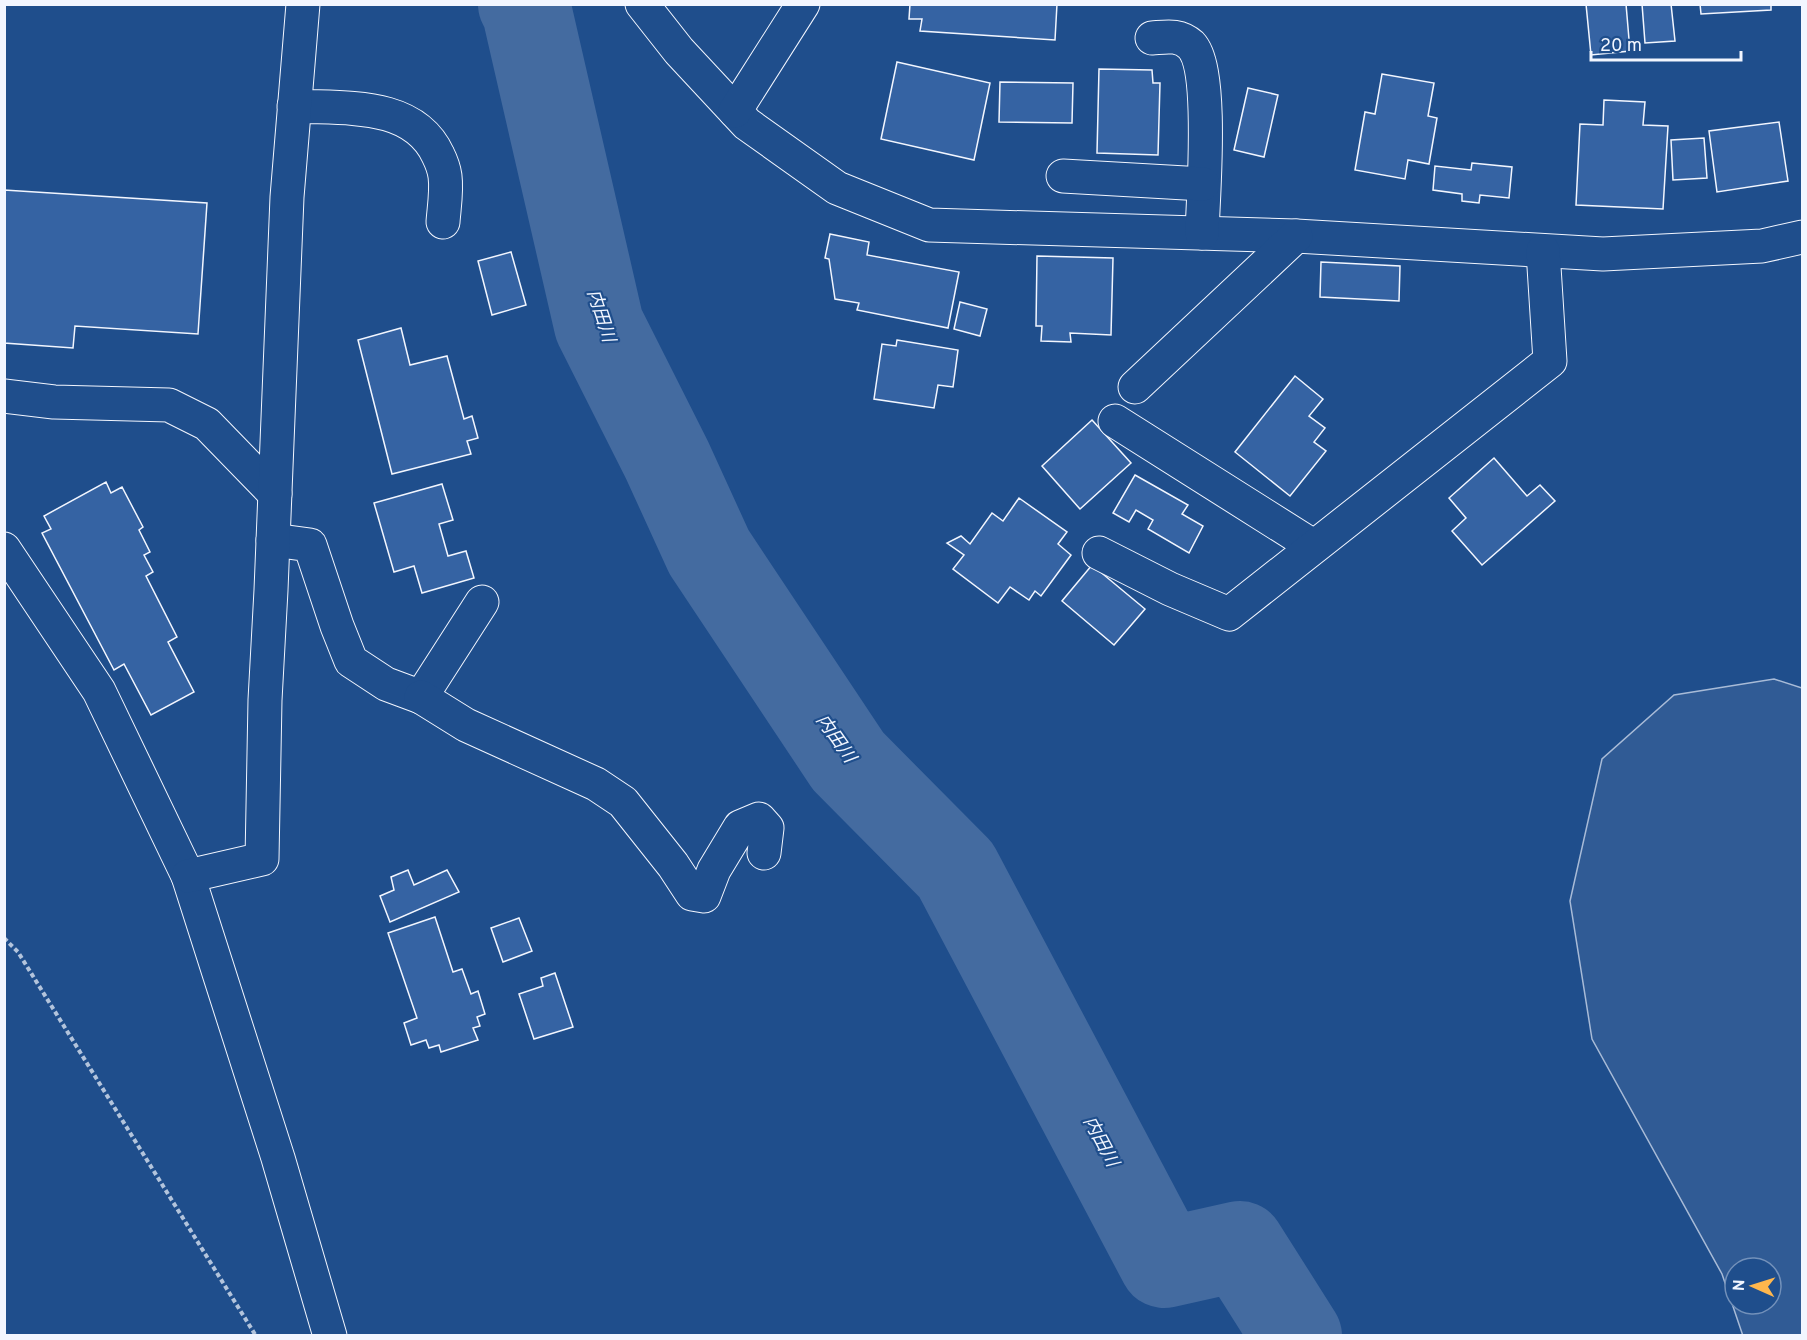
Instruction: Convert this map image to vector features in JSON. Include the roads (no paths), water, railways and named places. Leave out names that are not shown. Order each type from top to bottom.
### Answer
[{"type":"street","points":[[188,876],[262,859],[265,700],[287,197],[303,4]]},
{"type":"street","points":[[642,4],[679,51],[747,124],[837,188],[929,225],[1296,236],[1603,254],[1762,246],[1803,237]]},
{"type":"street","points":[[735,111],[803,4]]},
{"type":"street","points":[[1152,38],[1178,36],[1192,46],[1201,66],[1205,92],[1202,233]]},
{"type":"street","points":[[294,106],[367,110],[390,114],[412,125],[431,140],[446,177],[443,222]]},
{"type":"street","points":[[1063,176],[1203,184]]},
{"type":"street","points":[[1135,387],[1296,236]]},
{"type":"street","points":[[1099,553],[1170,589],[1229,614],[1550,361],[1543,251]]},
{"type":"street","points":[[4,396],[54,402],[169,405],[207,424],[275,494]]},
{"type":"street","points":[[1115,421],[1313,546]]},
{"type":"street","points":[[273,540],[310,545],[351,661],[386,684],[421,697],[466,724],[596,784],[623,802],[674,865],[692,894],[704,896],[714,870],[740,827],[759,819],[767,828],[764,852]]},
{"type":"street","points":[[4,549],[99,690],[188,876],[278,1158],[330,1335]]},
{"type":"street","points":[[421,697],[482,602]]},
{"type":"waterway","name":"内田川","points":[[523,4],[527,12],[599,325],[667,460],[709,552],[848,761],[956,870],[1164,1263],[1240,1246],[1297,1336]]}]
